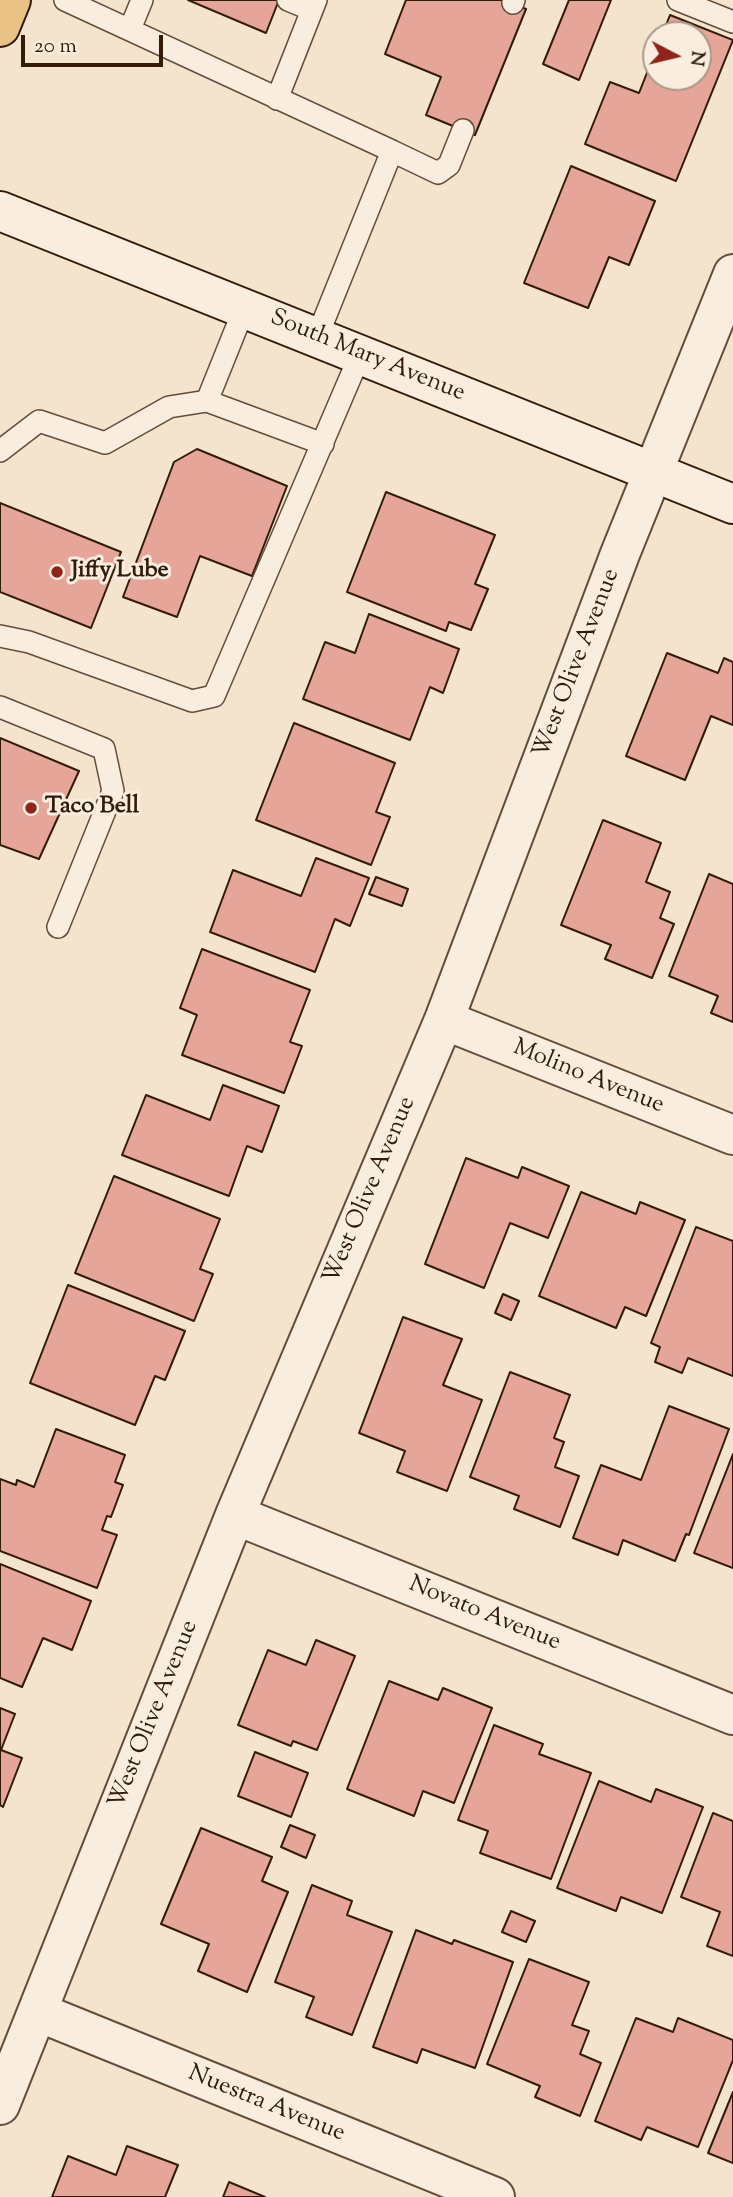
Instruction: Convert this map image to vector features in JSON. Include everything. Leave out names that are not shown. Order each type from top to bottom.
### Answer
[{"type":"main road","points":[[0,27],[11,0]]},
{"type":"street","name":"South Mary Avenue","points":[[0,211],[733,503]]},
{"type":"street","name":"West Olive Avenue","points":[[0,2105],[235,1515],[444,1020],[653,471],[733,274]]},
{"type":"street","name":"Molino Avenue","points":[[444,1020],[733,1135]]},
{"type":"street","name":"Novato Avenue","points":[[235,1515],[733,1715]]},
{"type":"street","name":"Nuestra Avenue","points":[[38,2012],[495,2197]]},
{"type":"lane","points":[[65,0],[438,173],[449,165],[463,130]]},
{"type":"lane","points":[[130,29],[142,0]]},
{"type":"lane","points":[[276,99],[314,5],[288,0]]},
{"type":"lane","points":[[678,0],[733,22]]},
{"type":"lane","points":[[317,337],[392,150]]},
{"type":"lane","points":[[207,401],[244,309]]},
{"type":"lane","points":[[0,636],[29,642],[192,701],[214,696],[360,355]]},
{"type":"lane","points":[[0,451],[39,421],[105,443],[169,407],[207,401],[323,444]]},
{"type":"lane","points":[[0,707],[104,749],[113,791],[58,927]]},
{"type":"building","points":[[188,0],[279,0],[266,33]]},
{"type":"building","points":[[406,0],[504,0],[526,9],[475,135],[426,115],[441,77],[385,54]]},
{"type":"building","points":[[569,0],[611,0],[579,80],[543,64]]},
{"type":"building","points":[[670,15],[685,21],[668,21]]},
{"type":"building","points":[[712,32],[733,40],[676,181],[585,144],[610,82],[639,93],[642,85],[642,91],[712,91]]},
{"type":"building","points":[[571,166],[655,201],[629,265],[609,257],[588,308],[524,283]]},
{"type":"building","points":[[197,449],[287,486],[252,576],[200,556],[177,617],[123,597],[174,462]]},
{"type":"building","points":[[386,492],[495,535],[475,584],[488,589],[471,630],[449,622],[446,631],[347,592]]},
{"type":"building","name":"Jiffy Lube","points":[[0,503],[121,552],[91,628],[0,592]]},
{"type":"building","points":[[369,614],[459,649],[443,693],[430,687],[410,740],[303,699],[325,642],[355,653]]},
{"type":"building","points":[[667,653],[718,673],[724,658],[733,662],[733,725],[711,716],[685,780],[626,756]]},
{"type":"building","points":[[294,723],[395,763],[376,812],[390,817],[371,865],[256,820]]},
{"type":"building","name":"Taco Bell","points":[[0,738],[79,771],[39,859],[0,845]]},
{"type":"building","points":[[603,820],[661,843],[646,882],[670,892],[660,918],[674,924],[652,978],[605,959],[611,945],[561,925]]},
{"type":"building","points":[[316,858],[369,878],[350,926],[335,919],[315,972],[210,932],[233,870],[301,896]]},
{"type":"building","points":[[709,874],[733,884],[733,1022],[711,1013],[718,996],[669,976]]},
{"type":"building","points":[[376,877],[408,889],[402,906],[369,894]]},
{"type":"building","points":[[202,949],[310,990],[290,1042],[302,1046],[284,1093],[182,1055],[197,1015],[180,1008]]},
{"type":"building","points":[[223,1085],[279,1106],[262,1152],[247,1146],[229,1196],[122,1155],[146,1095],[210,1120]]},
{"type":"building","points":[[466,1158],[518,1178],[522,1167],[569,1186],[548,1238],[510,1223],[484,1288],[425,1264]]},
{"type":"building","points":[[114,1176],[220,1219],[200,1269],[213,1274],[194,1321],[75,1273]]},
{"type":"building","points":[[581,1192],[636,1214],[640,1202],[685,1220],[646,1316],[625,1307],[616,1328],[539,1296]]},
{"type":"building","points":[[696,1227],[733,1241],[733,1376],[688,1358],[682,1373],[655,1362],[660,1347],[651,1343]]},
{"type":"building","points":[[68,1285],[185,1331],[165,1380],[155,1376],[135,1425],[30,1383]]},
{"type":"building","points":[[503,1294],[519,1301],[511,1320],[495,1313]]},
{"type":"building","points":[[403,1317],[462,1339],[443,1385],[482,1400],[447,1491],[397,1472],[405,1451],[359,1433]]},
{"type":"building","points":[[510,1372],[570,1395],[554,1438],[564,1442],[555,1467],[579,1476],[560,1527],[514,1509],[519,1496],[470,1477]]},
{"type":"building","points":[[669,1406],[729,1429],[689,1535],[686,1534],[675,1561],[623,1540],[618,1555],[573,1538],[601,1465],[641,1480]]},
{"type":"building","points":[[56,1429],[125,1455],[115,1482],[123,1485],[111,1517],[107,1516],[102,1530],[117,1535],[97,1588],[0,1551],[0,1479],[16,1485],[17,1480],[34,1487]]},
{"type":"building","points":[[733,1454],[733,1568],[694,1553]]},
{"type":"building","points":[[0,1564],[91,1601],[72,1650],[43,1638],[22,1687],[0,1678]]},
{"type":"building","points":[[316,1640],[355,1656],[317,1750],[293,1741],[291,1746],[238,1725],[268,1650],[306,1665]]},
{"type":"building","points":[[389,1681],[438,1700],[443,1688],[492,1708],[454,1803],[423,1791],[414,1816],[347,1789]]},
{"type":"building","points":[[0,1708],[15,1714],[1,1750],[22,1758],[3,1807],[0,1805]]},
{"type":"building","points":[[494,1725],[543,1744],[539,1754],[591,1773],[551,1879],[480,1853],[488,1831],[458,1820]]},
{"type":"building","points":[[255,1752],[308,1773],[291,1817],[238,1796]]},
{"type":"building","points":[[599,1781],[651,1802],[656,1789],[703,1807],[662,1913],[621,1897],[616,1911],[557,1888]]},
{"type":"building","points":[[713,1813],[733,1821],[733,1956],[707,1946],[720,1912],[681,1897]]},
{"type":"building","points":[[290,1825],[315,1835],[306,1858],[281,1847]]},
{"type":"building","points":[[201,1828],[272,1857],[262,1881],[288,1892],[247,1992],[198,1971],[209,1944],[161,1924]]},
{"type":"building","points":[[312,1885],[352,1901],[347,1915],[392,1932],[352,2035],[306,2017],[314,1997],[275,1982]]},
{"type":"building","points":[[511,1911],[535,1921],[526,1942],[502,1932]]},
{"type":"building","points":[[416,1930],[452,1944],[454,1940],[513,1962],[475,2068],[422,2049],[417,2063],[373,2047]]},
{"type":"building","points":[[529,1959],[589,1982],[572,2025],[589,2031],[580,2054],[601,2063],[580,2116],[535,2097],[540,2086],[487,2064]]},
{"type":"building","points":[[636,2018],[673,2032],[678,2018],[733,2040],[733,2060],[698,2147],[647,2127],[641,2140],[595,2121]]},
{"type":"building","points":[[733,2092],[733,2163],[708,2153]]},
{"type":"building","points":[[127,2146],[178,2165],[165,2197],[52,2197],[68,2156],[116,2175]]},
{"type":"building","points":[[229,2182],[265,2197],[223,2197]]},
{"type":"place","name":"Jiffy Lube","points":[[57,572]]},
{"type":"place","name":"Taco Bell","points":[[31,808]]}]
